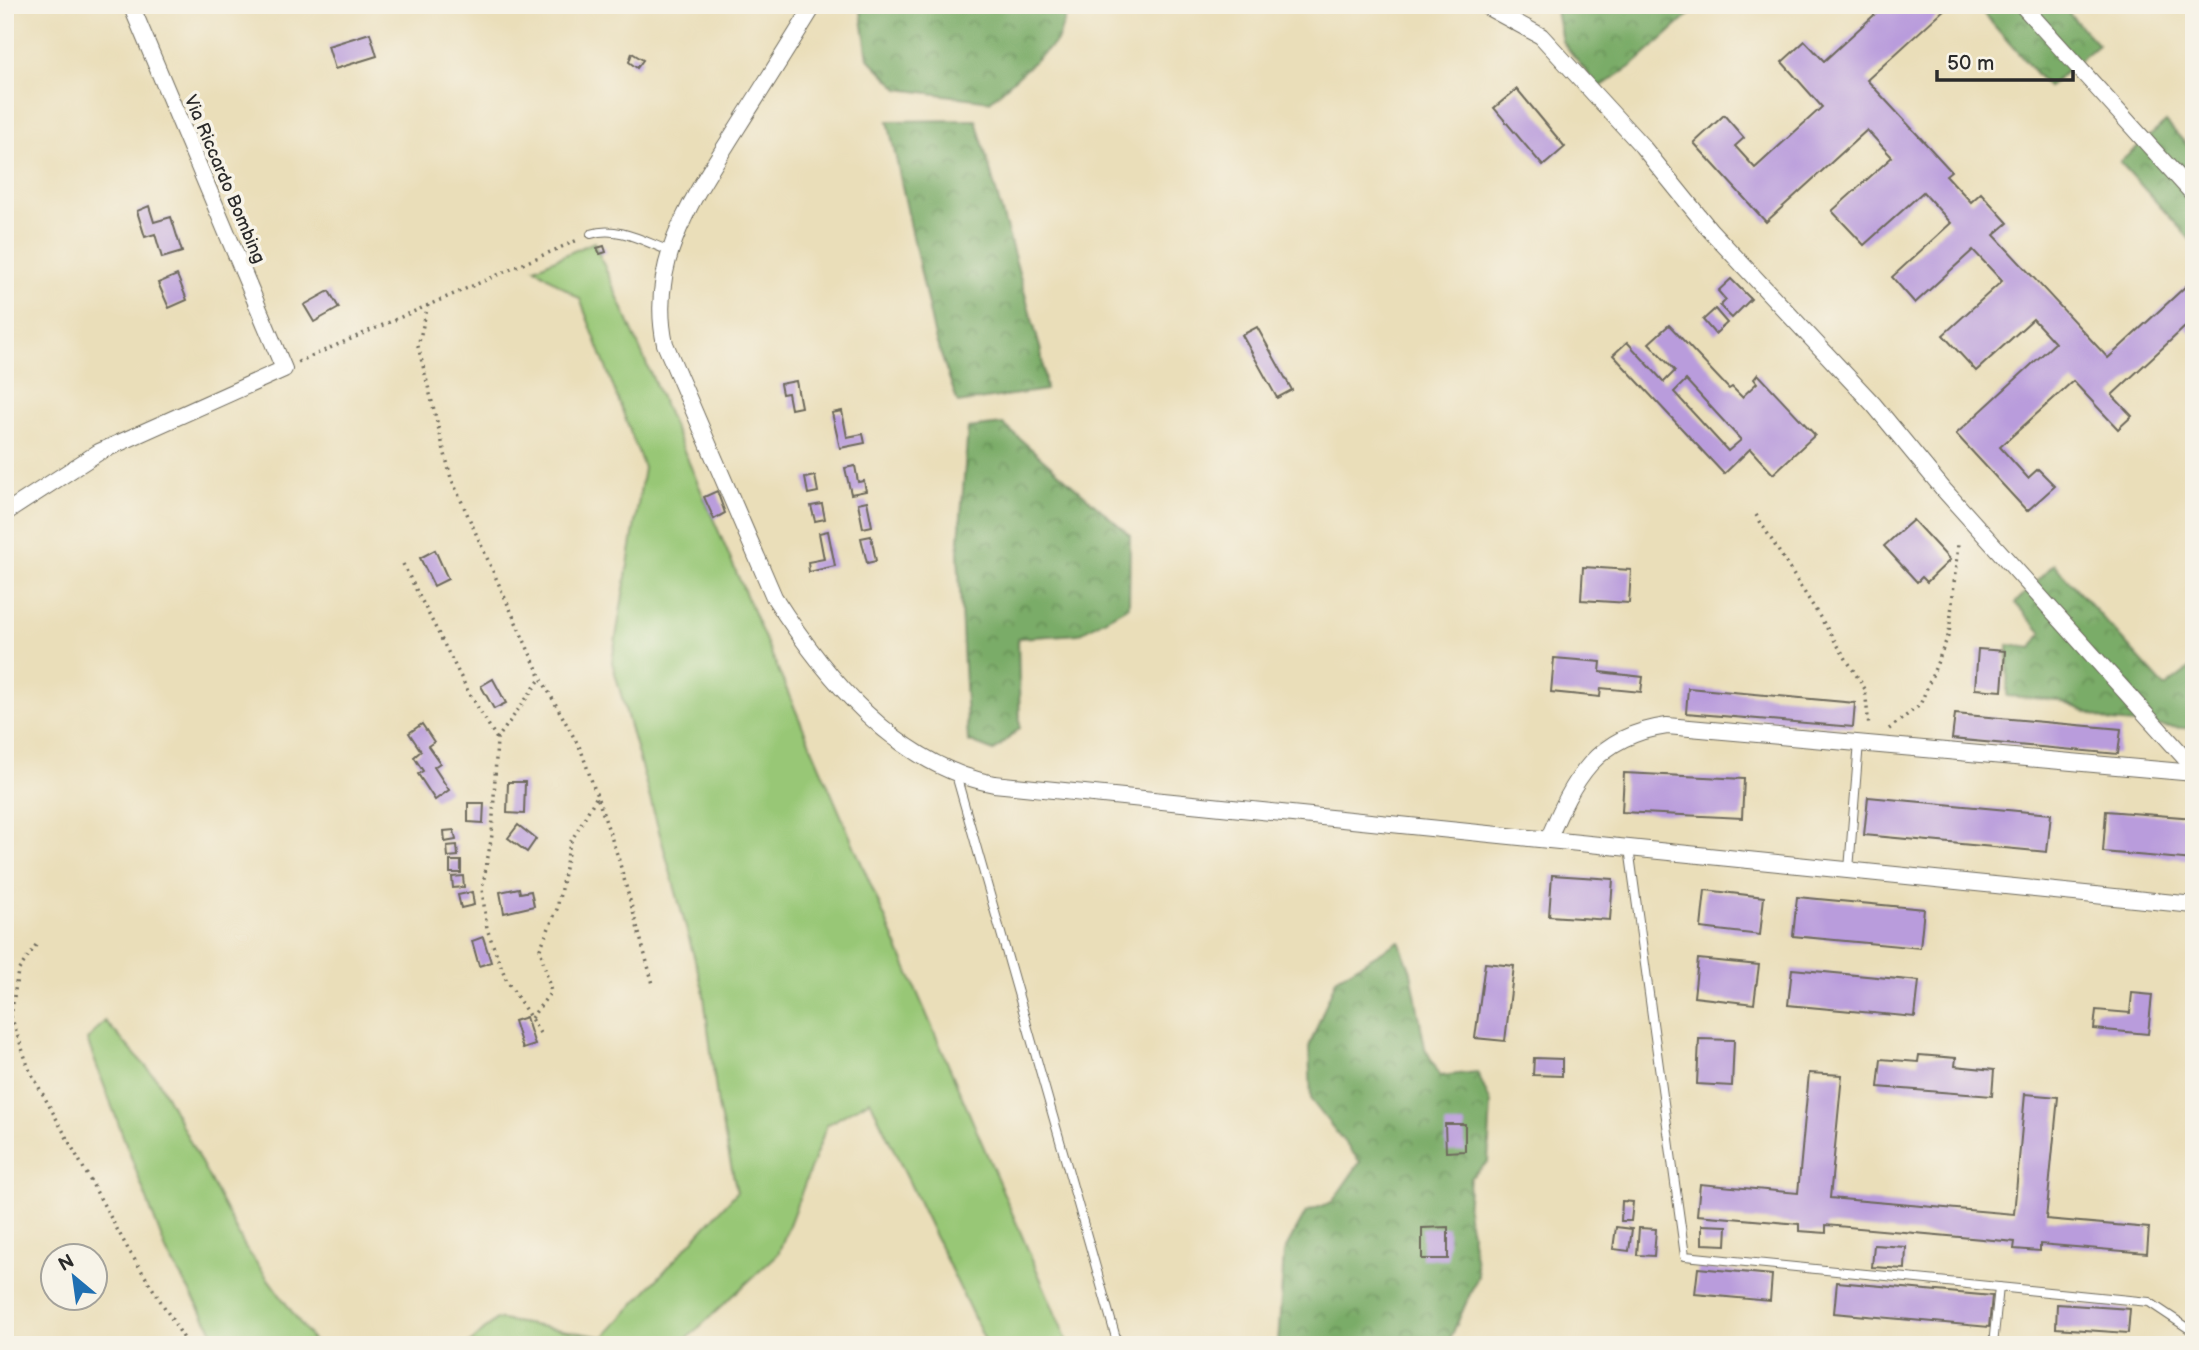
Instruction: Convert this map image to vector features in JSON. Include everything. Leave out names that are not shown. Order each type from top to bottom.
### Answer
[{"type":"street","name":"Via Riccardo Bombing","points":[[131,5],[284,369]]},
{"type":"street","points":[[814,5],[683,214],[670,251],[660,310],[665,344],[774,597],[798,633],[858,704],[891,736],[918,756],[956,775],[993,784],[2194,905]]},
{"type":"street","points":[[1484,5],[1541,36],[1642,146],[1710,230],[1874,405],[1944,490],[2194,771]]},
{"type":"street","points":[[2022,5],[2194,195]]},
{"type":"street","points":[[5,513],[99,452],[284,369]]},
{"type":"street","points":[[1548,840],[1570,791],[1594,758],[1618,741],[1645,730],[1686,726],[2194,771]]},
{"type":"lane","points":[[591,234],[609,230],[619,232],[670,251]]},
{"type":"lane","points":[[1849,870],[1865,743]]},
{"type":"lane","points":[[956,775],[1118,1345]]},
{"type":"lane","points":[[1629,848],[1685,1256],[2149,1302],[2194,1332]]},
{"type":"lane","points":[[1993,1345],[1999,1287]]},
{"type":"path","points":[[284,369],[591,234]]},
{"type":"path","points":[[428,305],[418,346],[452,478],[541,678],[582,750],[653,984]]},
{"type":"path","points":[[1756,515],[1865,689],[1865,743]]},
{"type":"path","points":[[1865,743],[1920,705],[1949,634],[1958,544]]},
{"type":"path","points":[[403,564],[468,691],[497,739]]},
{"type":"path","points":[[540,1032],[502,967],[487,929],[482,888],[492,835],[497,739],[541,678]]},
{"type":"path","points":[[531,1018],[551,992],[540,949],[557,909],[570,843],[597,796]]},
{"type":"path","points":[[36,945],[18,971],[10,1016],[29,1069],[128,1249],[188,1345]]},
{"type":"green space","points":[[860,5],[1070,5],[1057,41],[990,101],[899,89],[868,58]]},
{"type":"green space","points":[[1551,5],[1700,5],[1633,65],[1599,88],[1562,41],[1556,11]]},
{"type":"green space","points":[[1976,5],[2061,5],[2098,45],[2048,87]]},
{"type":"green space","points":[[976,120],[1041,351],[1046,390],[958,403],[935,338],[888,121]]},
{"type":"green space","points":[[2166,122],[2194,153],[2194,244],[2120,162]]},
{"type":"green space","points":[[594,242],[1069,1345],[987,1345],[870,1100],[827,1125],[778,1254],[680,1345],[468,1345],[496,1319],[604,1337],[737,1192],[718,1106],[703,989],[612,662],[644,468],[580,299],[535,268]]},
{"type":"green space","points":[[1003,424],[1130,535],[1129,606],[1079,634],[1018,638],[1020,728],[994,751],[968,741],[958,553],[968,428]]},
{"type":"green space","points":[[2054,564],[2165,687],[2194,665],[2194,729],[2111,722],[2058,700],[2007,696],[2008,645],[2032,648],[2042,633],[2015,603]]},
{"type":"green space","points":[[1399,941],[1411,972],[1425,1048],[1440,1076],[1477,1072],[1491,1103],[1488,1162],[1470,1178],[1467,1210],[1478,1276],[1450,1339],[1452,1345],[1278,1345],[1284,1252],[1306,1212],[1332,1202],[1360,1162],[1311,1100],[1309,1047],[1336,979]]},
{"type":"green space","points":[[105,1021],[158,1080],[245,1247],[316,1345],[221,1345],[167,1253],[87,1040]]},
{"type":"building","points":[[1885,5],[1946,8],[1867,80],[1951,171],[1946,175],[1971,202],[1981,193],[2008,223],[1994,235],[2108,358],[2186,286],[2194,294],[2194,337],[2185,327],[2112,395],[2132,416],[2118,429],[2073,381],[2000,447],[2028,478],[2038,469],[2055,486],[2027,511],[1956,434],[2055,343],[2033,319],[1976,371],[1943,335],[2002,281],[1973,250],[1915,303],[1892,277],[1951,223],[1923,192],[1864,245],[1832,211],[1892,157],[1867,130],[1766,222],[1694,143],[1724,115],[1744,138],[1735,146],[1755,168],[1822,107],[1782,62],[1805,41],[1824,61]]},
{"type":"building","points":[[370,33],[377,56],[335,69],[328,46]]},
{"type":"building","points":[[632,53],[643,60],[637,68],[629,62]]},
{"type":"building","points":[[1517,89],[1565,147],[1543,166],[1494,108]]},
{"type":"building","points":[[149,206],[154,222],[171,217],[182,252],[162,258],[155,234],[145,237],[137,211]]},
{"type":"building","points":[[604,246],[606,252],[600,254],[597,248]]},
{"type":"building","points":[[177,275],[187,300],[169,308],[158,283]]},
{"type":"building","points":[[1731,279],[1751,299],[1732,318],[1720,306],[1726,300],[1718,291]]},
{"type":"building","points":[[329,291],[339,308],[314,322],[304,305]]},
{"type":"building","points":[[1715,309],[1727,323],[1715,334],[1703,320]]},
{"type":"building","points":[[1669,325],[1729,389],[1732,387],[1742,397],[1757,383],[1754,379],[1758,374],[1815,435],[1773,474],[1750,449],[1724,474],[1613,355],[1627,342],[1664,382],[1675,371],[1649,343]],"holes":[[[1686,380],[1741,440],[1728,451],[1674,392]]]},
{"type":"building","points":[[1257,327],[1292,390],[1277,398],[1242,335]]},
{"type":"building","points":[[796,381],[801,407],[791,409],[788,393],[782,394],[780,384]]},
{"type":"building","points":[[842,411],[847,437],[863,434],[865,443],[840,448],[832,413]]},
{"type":"building","points":[[855,466],[858,482],[864,481],[866,491],[851,494],[845,468]]},
{"type":"building","points":[[815,476],[818,492],[808,494],[805,478]]},
{"type":"building","points":[[717,491],[725,513],[714,519],[704,497]]},
{"type":"building","points":[[867,501],[872,526],[863,528],[858,503]]},
{"type":"building","points":[[822,504],[825,519],[815,521],[811,506]]},
{"type":"building","points":[[1913,520],[1950,560],[1927,582],[1922,577],[1917,582],[1884,546]]},
{"type":"building","points":[[828,531],[835,566],[809,572],[808,562],[824,559],[819,533]]},
{"type":"building","points":[[871,536],[876,561],[867,563],[861,538]]},
{"type":"building","points":[[435,550],[448,579],[434,586],[420,558]]},
{"type":"building","points":[[1583,567],[1631,570],[1629,603],[1581,600]]},
{"type":"building","points":[[1978,649],[2005,651],[2002,691],[1975,689]]},
{"type":"building","points":[[1554,658],[1601,662],[1600,672],[1643,677],[1641,692],[1601,688],[1600,697],[1551,692]]},
{"type":"building","points":[[493,679],[506,703],[494,709],[481,686]]},
{"type":"building","points":[[1688,688],[1855,703],[1853,727],[1686,713]]},
{"type":"building","points":[[1955,714],[2121,729],[2118,754],[1952,739]]},
{"type":"building","points":[[422,724],[434,742],[428,746],[440,763],[434,767],[449,790],[435,800],[418,774],[423,771],[414,757],[421,751],[409,733]]},
{"type":"building","points":[[1624,773],[1744,779],[1742,818],[1622,812]]},
{"type":"building","points":[[508,782],[525,782],[524,814],[507,813]]},
{"type":"building","points":[[1868,797],[2051,814],[2047,852],[1864,835]]},
{"type":"building","points":[[468,803],[484,803],[483,823],[468,822]]},
{"type":"building","points":[[2106,811],[2194,818],[2194,860],[2103,852]]},
{"type":"building","points":[[518,825],[536,839],[527,852],[508,838]]},
{"type":"building","points":[[454,830],[456,840],[445,842],[444,831]]},
{"type":"building","points":[[457,845],[458,856],[448,857],[447,846]]},
{"type":"building","points":[[450,861],[461,861],[461,873],[450,873]]},
{"type":"building","points":[[1552,875],[1613,879],[1610,920],[1549,916]]},
{"type":"building","points":[[463,876],[464,887],[453,888],[452,877]]},
{"type":"building","points":[[519,888],[520,893],[531,891],[534,906],[504,913],[500,892]]},
{"type":"building","points":[[1705,890],[1764,897],[1760,935],[1701,928]]},
{"type":"building","points":[[472,892],[474,905],[461,908],[458,895]]},
{"type":"building","points":[[1797,897],[1924,909],[1920,948],[1793,936]]},
{"type":"building","points":[[483,937],[491,962],[479,966],[472,941]]},
{"type":"building","points":[[1698,959],[1759,965],[1754,1004],[1694,997]]},
{"type":"building","points":[[1485,963],[1514,966],[1505,1041],[1475,1038]]},
{"type":"building","points":[[1792,969],[1919,981],[1915,1017],[1788,1005]]},
{"type":"building","points":[[2132,993],[2152,995],[2148,1034],[2094,1029],[2096,1010],[2130,1013]]},
{"type":"building","points":[[526,1017],[535,1045],[523,1049],[514,1021]]},
{"type":"building","points":[[1699,1039],[1734,1040],[1732,1086],[1697,1084]]},
{"type":"building","points":[[1919,1055],[1956,1058],[1955,1066],[1994,1070],[1992,1096],[1878,1087],[1881,1059],[1918,1062]]},
{"type":"building","points":[[1534,1058],[1562,1059],[1562,1076],[1533,1075]]},
{"type":"building","points":[[1809,1073],[1842,1075],[1830,1198],[2014,1214],[2025,1094],[2058,1097],[2046,1219],[2149,1228],[2147,1253],[2040,1244],[2040,1251],[2014,1249],[2015,1242],[1826,1225],[1826,1233],[1799,1231],[1799,1224],[1697,1215],[1700,1184],[1798,1193]]},
{"type":"building","points":[[1445,1124],[1465,1124],[1465,1151],[1446,1152]]},
{"type":"building","points":[[1622,1201],[1633,1202],[1631,1221],[1621,1221]]},
{"type":"building","points":[[1702,1225],[1727,1226],[1726,1245],[1702,1244]]},
{"type":"building","points":[[1448,1227],[1448,1259],[1422,1259],[1422,1228]]},
{"type":"building","points":[[1616,1227],[1632,1229],[1629,1251],[1613,1249]]},
{"type":"building","points":[[1639,1228],[1656,1229],[1654,1256],[1637,1255]]},
{"type":"building","points":[[1874,1245],[1906,1247],[1905,1269],[1872,1267]]},
{"type":"building","points":[[1698,1268],[1772,1275],[1770,1301],[1695,1294]]},
{"type":"building","points":[[1837,1282],[1992,1296],[1989,1327],[1834,1313]]},
{"type":"building","points":[[2057,1304],[2130,1309],[2128,1333],[2056,1328]]}]
